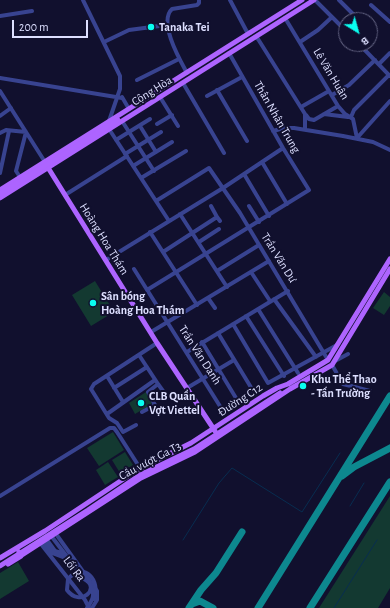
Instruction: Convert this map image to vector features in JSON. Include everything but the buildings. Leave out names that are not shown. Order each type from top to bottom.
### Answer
[{"type":"main road","name":"Cộng Hòa","points":[[120,121],[229,53],[256,30],[302,0]]},
{"type":"main road","name":"Cộng Hòa","points":[[0,190],[109,121],[308,0]]},
{"type":"main road","name":"Cộng Hòa","points":[[0,198],[109,129],[251,34],[285,18],[314,0]]},
{"type":"main road","points":[[0,194],[120,121]]},
{"type":"main road","points":[[60,152],[64,158]]},
{"type":"main road","name":"Hoàng Hoa Thám","points":[[44,162],[151,332],[157,344],[219,437]]},
{"type":"main road","points":[[30,171],[33,177]]},
{"type":"main road","name":"Đường C12","points":[[0,567],[22,556],[141,478],[195,452],[219,437],[328,360],[390,259]]},
{"type":"main road","name":"Đường C12","points":[[0,558],[45,531],[140,468],[191,443],[277,388],[289,387],[333,363],[390,269]]},
{"type":"main road","name":"Cầu vượt Ga T3","points":[[0,562],[73,517],[138,473],[193,446],[289,387]]},
{"type":"main road","name":"Cầu vượt Ga T3","points":[[0,567],[140,475],[194,449],[279,392]]},
{"type":"main road","points":[[90,501],[94,510]]},
{"type":"main road","points":[[45,531],[49,538]]},
{"type":"main road","points":[[36,536],[49,538]]},
{"type":"main road","points":[[17,548],[22,556]]},
{"type":"street","points":[[83,0],[120,76],[120,96],[109,121]]},
{"type":"street","points":[[187,73],[179,59],[168,32],[167,25],[170,10],[197,5],[199,0]]},
{"type":"street","points":[[230,0],[251,34],[258,39],[305,114],[309,119],[316,119]]},
{"type":"street","points":[[314,0],[338,23]]},
{"type":"street","points":[[339,0],[351,12]]},
{"type":"street","points":[[371,5],[390,22]]},
{"type":"street","points":[[0,16],[32,11]]},
{"type":"street","points":[[300,42],[318,30],[332,17]]},
{"type":"street","name":"Lê Văn Huân","points":[[285,18],[338,106],[353,120],[357,138]]},
{"type":"street","points":[[104,42],[128,30],[167,25]]},
{"type":"street","points":[[324,114],[350,117],[354,110],[390,75],[367,52]]},
{"type":"street","points":[[378,64],[390,52]]},
{"type":"street","name":"Thân Nhân Trung","points":[[229,53],[308,190],[287,204]]},
{"type":"street","points":[[138,80],[179,59]]},
{"type":"street","points":[[332,95],[349,85],[375,60]]},
{"type":"street","points":[[207,96],[242,77]]},
{"type":"street","points":[[0,78],[120,96],[129,109]]},
{"type":"street","points":[[183,82],[224,153]]},
{"type":"street","points":[[218,90],[247,141]]},
{"type":"street","name":"Hoàng Hoa Thám","points":[[0,91],[44,162]]},
{"type":"street","points":[[301,107],[329,91]]},
{"type":"street","points":[[160,97],[178,126]]},
{"type":"street","points":[[357,138],[390,101]]},
{"type":"street","points":[[306,127],[316,119],[338,106]]},
{"type":"street","points":[[0,116],[11,108]]},
{"type":"street","points":[[305,114],[306,127]]},
{"type":"street","points":[[157,124],[172,115]]},
{"type":"street","points":[[116,140],[150,119]]},
{"type":"street","points":[[120,121],[130,132],[154,170]]},
{"type":"street","points":[[140,126],[156,152]]},
{"type":"street","points":[[273,131],[288,127],[306,127],[376,143],[390,150]]},
{"type":"street","points":[[109,129],[169,221]]},
{"type":"street","points":[[0,173],[9,131]]},
{"type":"street","points":[[0,133],[9,131],[26,132],[16,171],[20,178]]},
{"type":"street","points":[[65,195],[161,132]]},
{"type":"street","points":[[133,166],[172,142]]},
{"type":"street","points":[[106,260],[223,188],[283,148]]},
{"type":"street","points":[[142,178],[186,151]]},
{"type":"street","points":[[147,290],[287,204],[262,162]]},
{"type":"street","name":"Trần Văn Dư","points":[[156,201],[209,168],[288,291],[328,360]]},
{"type":"street","points":[[244,174],[269,216]]},
{"type":"street","points":[[211,206],[220,221]]},
{"type":"street","points":[[249,206],[259,222]]},
{"type":"street","points":[[180,214],[227,287]]},
{"type":"street","points":[[163,252],[217,216]]},
{"type":"street","points":[[199,242],[219,229]]},
{"type":"street","points":[[150,232],[197,305]]},
{"type":"street","points":[[217,271],[259,245]]},
{"type":"street","points":[[151,332],[269,261]]},
{"type":"street","name":"Trần Văn Danh","points":[[134,269],[223,411]]},
{"type":"street","points":[[251,272],[316,358]]},
{"type":"street","points":[[186,352],[288,291]]},
{"type":"street","points":[[208,298],[215,308]]},
{"type":"street","points":[[258,309],[297,371]]},
{"type":"street","points":[[246,316],[284,376]]},
{"type":"street","points":[[233,324],[268,383],[297,371],[324,352],[337,345]]},
{"type":"street","points":[[218,333],[255,394]]},
{"type":"street","points":[[202,342],[239,403]]},
{"type":"street","points":[[136,425],[123,432],[117,423],[109,418],[91,389],[94,384],[157,344]]},
{"type":"street","points":[[348,354],[333,363],[343,384],[370,391]]},
{"type":"street","points":[[139,355],[167,397],[169,398],[172,396]]},
{"type":"street","points":[[187,388],[234,360]]},
{"type":"street","points":[[114,388],[147,367]]},
{"type":"street","points":[[107,376],[123,402]]},
{"type":"street","points":[[107,414],[155,380]]},
{"type":"street","points":[[142,412],[155,404],[148,392],[158,384]]},
{"type":"street","points":[[0,496],[110,428],[114,428],[140,468]]},
{"type":"street","name":"Lối Ra","points":[[49,538],[56,548],[60,548],[85,578]]},
{"type":"street","name":"Lối Ra","points":[[49,538],[55,551],[64,554]]},
{"type":"street","name":"Lối Ra","points":[[49,538],[52,553],[68,559]]},
{"type":"street","name":"Lối Ra","points":[[49,538],[85,578]]},
{"type":"street","name":"Lối Ra","points":[[49,538],[89,608]]},
{"type":"street","points":[[85,578],[90,583],[91,588],[90,593],[85,598],[77,599],[70,594],[66,586],[68,579],[74,573],[83,572],[90,575],[96,583],[97,588],[94,599],[89,608]]},
{"type":"street","points":[[85,578],[93,591],[93,599],[89,608]]},
{"type":"green space","name":"Sân bóng Hoàng Hoa Thám","points":[[95,281],[114,312],[91,326],[72,295]]},
{"type":"green space","points":[[384,292],[390,297],[390,306],[384,315],[373,308]]},
{"type":"green space","name":"CLB Quần Vợt Viettel","points":[[146,392],[152,404],[135,414],[129,403]]},
{"type":"green space","points":[[113,432],[124,450],[99,466],[87,448]]},
{"type":"green space","points":[[125,452],[133,465],[120,473],[112,460]]},
{"type":"green space","points":[[108,462],[118,477],[105,485],[96,470]]},
{"type":"green space","points":[[390,496],[390,588],[378,608],[319,608]]},
{"type":"green space","points":[[18,562],[29,581],[0,599],[0,573]]},
{"type":"waterway","points":[[183,540],[219,483],[232,468],[302,512],[340,453]]},
{"type":"waterway","points":[[350,506],[364,483]]},
{"type":"waterway","points":[[334,608],[377,540]]},
{"type":"taxiway","points":[[258,608],[390,396]]},
{"type":"taxiway","points":[[342,476],[354,467],[390,448]]},
{"type":"taxiway","points":[[310,608],[390,482]]},
{"type":"taxiway","points":[[189,608],[201,590],[216,573],[242,532]]},
{"type":"taxiway","points":[[192,604],[200,601],[213,608]]},
{"type":"place","name":"Tanaka Tei","points":[[151,27]]},
{"type":"place","name":"Sân bóng Hoàng Hoa Thám","points":[[93,303]]},
{"type":"place","name":"Khu Thể Thao - Tấn Trường","points":[[303,386]]},
{"type":"place","name":"CLB Quần Vợt Viettel","points":[[141,403]]}]
